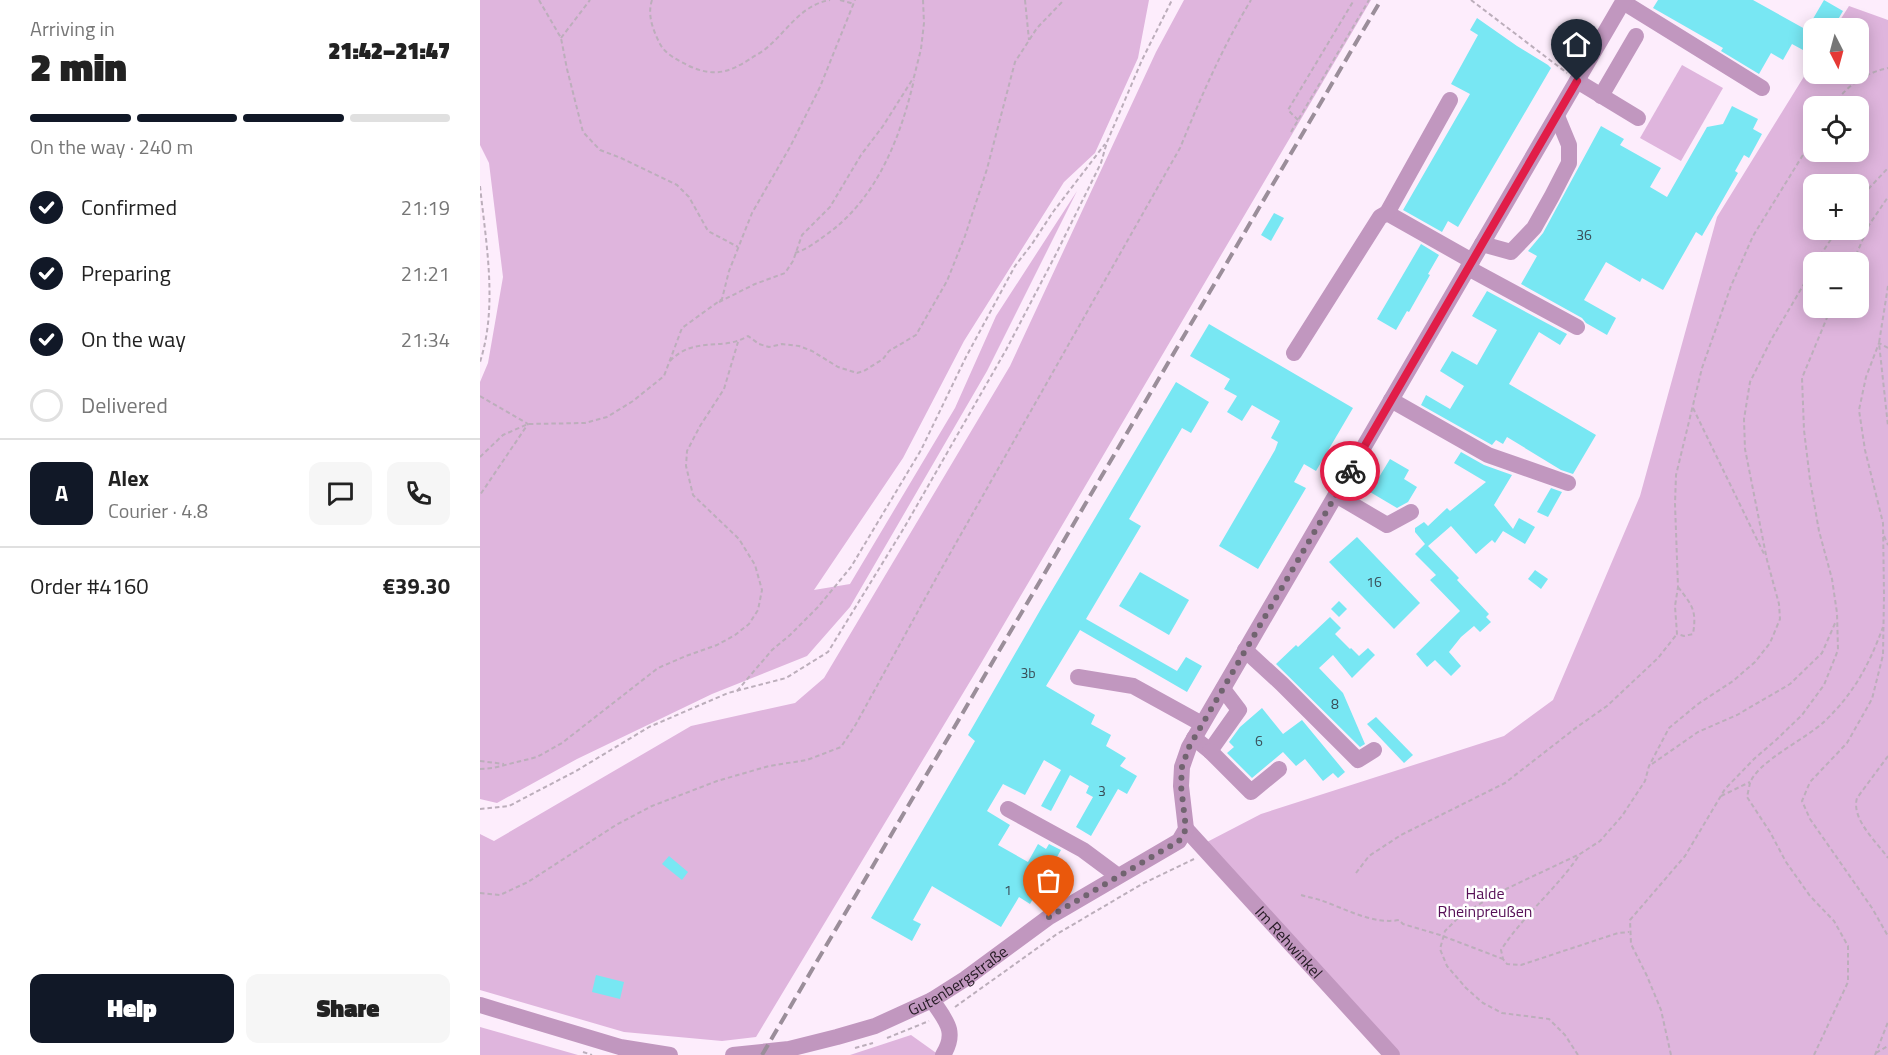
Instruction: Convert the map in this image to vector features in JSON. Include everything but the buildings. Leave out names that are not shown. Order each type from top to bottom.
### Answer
[{"type":"street","points":[[1186,829],[1181,786],[1182,767],[1189,747],[1623,1],[1762,88]]},
{"type":"street","points":[[1601,96],[1636,36]]},
{"type":"street","points":[[1577,81],[1638,118]]},
{"type":"street","points":[[1294,353],[1380,217],[1387,213],[1450,100]]},
{"type":"street","points":[[1482,244],[1511,252],[1533,228],[1552,196],[1569,163],[1569,145],[1557,116]]},
{"type":"street","points":[[1387,213],[1470,265],[1577,327]]},
{"type":"street","points":[[1391,400],[1488,455],[1568,483]]},
{"type":"street","points":[[1336,495],[1387,525],[1411,512]]},
{"type":"street","points":[[1245,650],[1358,760],[1374,750]]},
{"type":"street","points":[[1078,677],[1133,686],[1198,731],[1210,751],[1251,792],[1279,769]]},
{"type":"street","points":[[1210,751],[1239,710],[1223,689]]},
{"type":"street","points":[[1008,809],[1083,850],[1118,876]]},
{"type":"street","name":"Im Rehwinkel","points":[[1186,829],[1392,1055]]},
{"type":"street","name":"Gutenbergstraße","points":[[733,1055],[789,1049],[837,1037],[875,1026],[932,1000],[965,979],[1049,917],[1179,841],[1186,829]]},
{"type":"street","points":[[932,1000],[950,1028],[951,1039],[943,1055]]},
{"type":"street","points":[[480,1005],[620,1047],[670,1055]]},
{"type":"path","points":[[538,0],[561,38],[583,132],[600,150],[677,185],[689,197],[708,231],[738,248]]},
{"type":"path","points":[[561,38],[590,0]]},
{"type":"path","points":[[652,0],[649,10],[654,33],[664,51],[698,70],[713,73],[731,70],[749,59],[768,47],[803,12],[821,2],[831,0]]},
{"type":"path","points":[[840,0],[854,4]]},
{"type":"path","points":[[480,457],[503,435],[528,424],[585,423],[607,417],[633,401],[664,376],[682,328],[722,299],[729,271],[752,213],[790,147],[820,87],[855,0]]},
{"type":"path","points":[[795,253],[834,229],[850,215],[878,178],[908,102],[921,49],[924,23],[923,0]]},
{"type":"path","points":[[1024,0],[1029,40]]},
{"type":"path","points":[[670,361],[679,352],[692,346],[738,342],[748,336],[759,344],[769,347],[782,344],[798,346],[812,351],[838,368],[857,373],[883,359],[889,351],[916,334],[947,281],[965,236],[987,169],[1015,62],[1037,27],[1064,0]]},
{"type":"path","points":[[480,809],[509,806],[576,771],[649,727],[728,693],[786,678],[828,652],[904,528],[1006,350],[1101,163],[1107,142],[1142,60],[1172,0]]},
{"type":"path","points":[[480,893],[500,895],[528,882],[607,831],[652,806],[717,781],[769,766],[807,760],[841,747],[1180,148],[1230,34],[1251,0]]},
{"type":"path","points":[[1298,120],[1288,110],[1354,0]]},
{"type":"path","points":[[1291,132],[1369,0]]},
{"type":"path","points":[[1471,0],[1577,81]]},
{"type":"path","points":[[1842,96],[1855,82],[1871,71],[1888,68]]},
{"type":"path","points":[[711,307],[754,284],[785,273],[793,261],[802,235],[830,207],[861,155],[883,126],[914,77]]},
{"type":"path","points":[[737,691],[772,650],[818,607],[851,567],[921,450],[1014,266],[1107,142]]},
{"type":"path","points":[[1356,873],[1369,856],[1401,835],[1505,783],[1607,706],[1658,658],[1677,634],[1675,606],[1678,587],[1676,475],[1702,368],[1731,286],[1753,236],[1803,155]]},
{"type":"path","points":[[1869,189],[1888,168]]},
{"type":"path","points":[[480,186],[489,274],[487,341],[480,362]]},
{"type":"path","points":[[1857,252],[1869,225],[1888,197]]},
{"type":"path","points":[[1578,1055],[1566,1035],[1549,1019],[1502,1013],[1483,1003],[1466,988],[1447,966],[1440,949],[1445,931],[1460,916],[1483,902],[1580,854],[1600,841],[1622,816],[1645,781],[1649,766],[1670,728],[1698,704],[1733,681],[1755,662],[1770,643],[1780,619],[1779,604],[1767,560],[1745,449],[1744,420],[1750,382],[1771,340],[1803,286]]},
{"type":"path","points":[[1888,286],[1879,343],[1866,377],[1859,410],[1865,450],[1883,523],[1883,655],[1872,699],[1847,743],[1810,782],[1802,801],[1810,819],[1872,908],[1888,936]]},
{"type":"path","points":[[1671,1055],[1660,1010],[1631,944],[1630,920],[1685,856],[1725,789],[1802,715],[1824,685],[1838,650],[1832,579],[1819,531],[1810,480],[1804,430],[1802,378],[1827,318]]},
{"type":"path","points":[[480,769],[537,757],[562,743],[658,668],[717,645],[735,635],[749,624],[758,610],[762,590],[755,566],[739,539],[693,495],[686,466],[687,451],[724,389],[738,342]]},
{"type":"path","points":[[1879,343],[1888,348]]},
{"type":"path","points":[[1879,343],[1888,426]]},
{"type":"path","points":[[480,396],[528,424]]},
{"type":"path","points":[[1693,408],[1705,428],[1734,495],[1767,560]]},
{"type":"path","points":[[480,495],[528,424]]},
{"type":"path","points":[[1883,534],[1888,545]]},
{"type":"path","points":[[1677,634],[1684,636],[1693,634],[1695,618],[1689,602],[1678,587]]},
{"type":"path","points":[[1649,766],[1698,732],[1737,715],[1790,684],[1822,653],[1837,619]]},
{"type":"path","points":[[1814,1055],[1848,982],[1848,946],[1834,921],[1810,896],[1786,862],[1747,797],[1750,782],[1762,766],[1824,722],[1851,693],[1870,661],[1884,625]]},
{"type":"path","points":[[1888,756],[1857,798],[1855,805],[1861,822],[1888,858]]},
{"type":"path","points":[[480,761],[507,765]]},
{"type":"path","points":[[1720,796],[1750,782]]},
{"type":"path","points":[[888,1037],[942,1016],[1077,922],[1142,884],[1207,853]]},
{"type":"path","points":[[1580,854],[1563,878],[1511,934],[1501,951],[1503,959],[1507,964],[1521,965],[1618,933],[1630,932]]},
{"type":"path","points":[[1301,895],[1373,918],[1387,921],[1399,920],[1403,924],[1503,959]]},
{"type":"path","points":[[1876,1054],[1888,1022]]},
{"type":"path","points":[[848,1050],[877,1041]]},
{"type":"path","points":[[1876,1054],[1888,1046]]},
{"type":"green space","points":[[480,0],[1149,0],[1138,58],[1095,153],[1064,182],[964,341],[903,458],[814,590],[850,584],[955,408],[996,316],[1077,191],[987,371],[850,607],[807,656],[712,694],[577,759],[497,803],[480,799],[480,382],[488,363],[503,277],[489,163],[480,145]]},
{"type":"green space","points":[[1184,0],[1371,0],[980,665],[756,1037],[722,1041],[624,1032],[480,990],[480,834],[494,841],[691,726],[795,703],[824,678],[1010,366],[1156,52]]},
{"type":"green space","name":"Halde Rheinpreußen","points":[[1849,6],[1888,20],[1888,1055],[1400,1055],[1207,842],[1261,814],[1504,736],[1553,700],[1640,496],[1717,217],[1803,78],[1803,84],[1869,84],[1869,18],[1841,18]]},
{"type":"green space","points":[[1682,65],[1723,88],[1681,161],[1640,138]]},
{"type":"green space","points":[[480,1027],[578,1055],[480,1055]]},
{"type":"green space","points":[[911,1035],[939,1055],[850,1055]]},
{"type":"railway","points":[[762,1055],[1381,0]]},
{"type":"way so far","points":[[1049,917],[1179,841],[1186,829],[1181,786],[1182,767],[1189,747],[1350,471]]},
{"type":"route","points":[[1350,471],[1577,81]]}]
